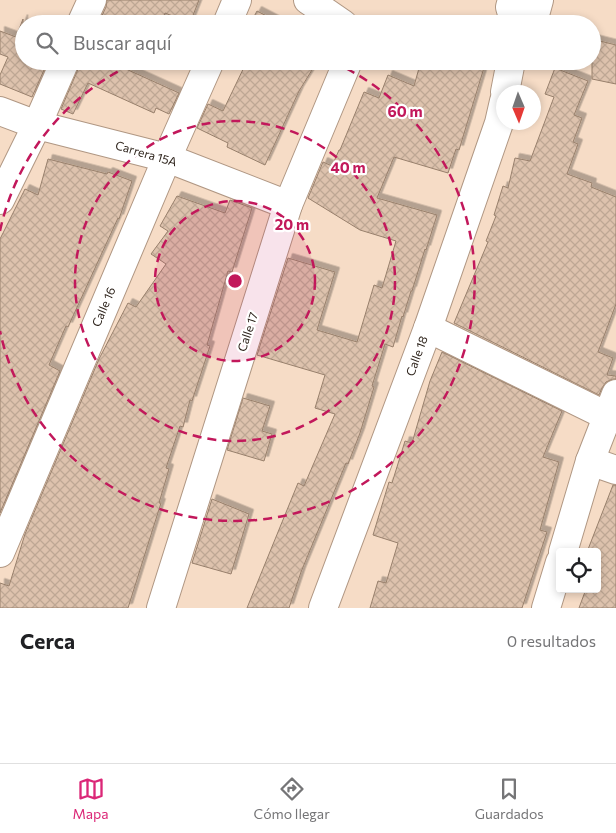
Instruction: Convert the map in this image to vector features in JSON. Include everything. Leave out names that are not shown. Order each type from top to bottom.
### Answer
[{"type":"street","points":[[85,15],[92,0]]},
{"type":"street","points":[[231,15],[238,0]]},
{"type":"street","points":[[308,0],[330,15]]},
{"type":"street","points":[[0,200],[37,125],[61,70]]},
{"type":"street","name":"Calle 16","points":[[0,553],[206,70]]},
{"type":"street","name":"Calle 17","points":[[161,608],[288,205],[344,70]]},
{"type":"street","points":[[506,85],[509,70]]},
{"type":"street","name":"Carrera 15A","points":[[0,110],[37,125],[167,158],[288,205]]},
{"type":"street","name":"Calle 18","points":[[323,608],[428,328],[497,130]]},
{"type":"street","points":[[428,328],[612,405],[590,461],[564,548]]},
{"type":"street","points":[[590,461],[616,470]]},
{"type":"street","points":[[546,608],[556,575]]},
{"type":"building","points":[[107,0],[199,0],[193,15],[170,15],[165,13],[164,15],[102,15]]},
{"type":"building","points":[[257,11],[265,15],[255,15]]},
{"type":"building","points":[[0,31],[15,37],[15,70],[44,70],[32,97],[0,84],[0,75],[8,57],[0,54]]},
{"type":"building","points":[[601,41],[616,45],[616,84],[592,79],[592,70],[601,70]]},
{"type":"building","points":[[78,70],[128,70],[179,93],[169,114],[156,108],[154,113],[88,83],[73,114],[61,109]]},
{"type":"building","points":[[243,70],[312,70],[299,91],[265,165],[227,147],[228,143],[197,128],[208,104],[223,111]]},
{"type":"building","points":[[418,70],[483,70],[459,150],[456,149],[448,173],[394,157],[377,198],[437,215],[426,250],[393,347],[385,344],[360,433],[301,572],[289,608],[247,608],[298,483],[304,486],[335,414],[315,408],[325,375],[257,355],[288,258],[335,272],[317,330],[357,342],[374,285],[382,288],[396,241],[360,230],[308,198],[323,162],[332,166],[364,92],[379,98],[388,75],[414,86]]},
{"type":"building","points":[[554,70],[560,70],[588,81],[574,115],[582,118],[573,142],[578,144],[567,174],[592,183],[591,187],[616,197],[616,304],[598,352],[613,358],[607,375],[616,376],[616,379],[606,382],[599,395],[454,323],[488,242],[486,241],[496,216],[494,215],[503,186],[508,188],[515,158],[530,161],[554,97],[545,94]]},
{"type":"building","points":[[48,159],[107,174],[108,172],[132,181],[119,219],[68,327],[66,326],[49,365],[60,371],[0,513],[0,239],[25,189],[38,195]]},
{"type":"building","points":[[177,196],[225,213],[230,200],[252,208],[232,272],[228,271],[207,345],[210,346],[192,401],[190,400],[183,427],[180,426],[166,468],[169,469],[159,503],[161,503],[128,608],[0,608],[0,583],[9,586],[25,534],[99,359],[128,303],[136,307],[166,264],[151,254],[168,231],[160,226]]},
{"type":"building","points":[[442,352],[562,411],[543,457],[559,462],[540,530],[547,532],[522,608],[370,608],[378,581],[386,583],[398,543],[373,535],[389,482],[392,483],[405,441],[412,443],[430,381]]},
{"type":"building","points":[[243,398],[270,406],[262,431],[272,434],[264,461],[227,450]]},
{"type":"building","points":[[613,485],[616,485],[616,608],[579,608],[585,593],[601,593],[601,548],[589,548]]},
{"type":"building","points":[[212,499],[249,514],[231,574],[192,563]]}]
